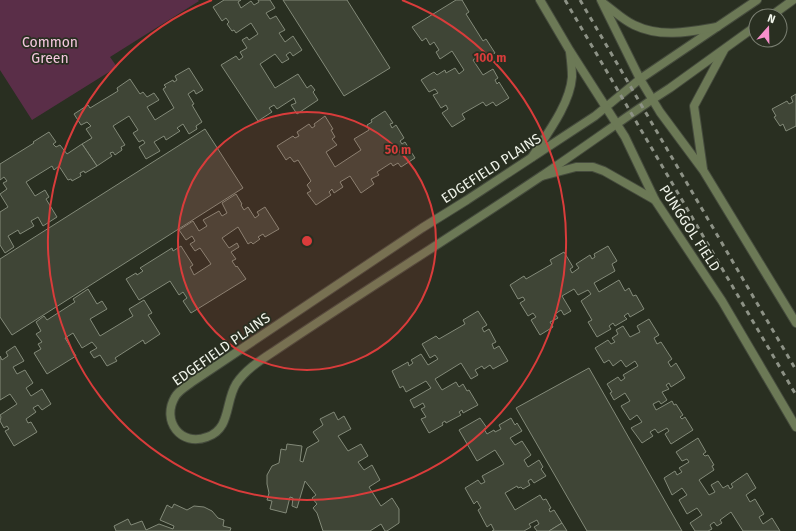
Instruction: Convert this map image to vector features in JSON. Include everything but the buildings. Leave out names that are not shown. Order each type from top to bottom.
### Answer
[{"type":"street","name":"PUNGGOL FIELD","points":[[540,0],[570,51],[625,137],[655,200],[722,301],[796,427]]},
{"type":"street","name":"EDGEFIELD PLAINS","points":[[748,32],[670,88],[542,176],[313,325],[246,371],[235,386],[223,425],[212,436],[203,439],[192,439],[182,436],[174,429],[169,412],[175,396],[192,382],[422,228],[468,200],[595,116],[640,79],[757,0]]},
{"type":"street","points":[[782,8],[793,0]]},
{"type":"street","points":[[602,1],[633,25],[654,32],[679,33],[717,27]]},
{"type":"street","points":[[602,1],[640,79],[660,112],[703,170],[796,323]]},
{"type":"street","points":[[703,170],[694,106],[724,50]]},
{"type":"street","points":[[532,157],[556,120],[568,93],[572,77],[570,51]]},
{"type":"street","points":[[542,176],[576,167],[593,168],[604,171],[655,200]]},
{"type":"green space","name":"Common Green","points":[[0,0],[199,1],[110,57],[117,67],[32,120],[0,70]]},
{"type":"railway","points":[[565,0],[796,395]]},
{"type":"railway","points":[[580,0],[796,370]]}]
